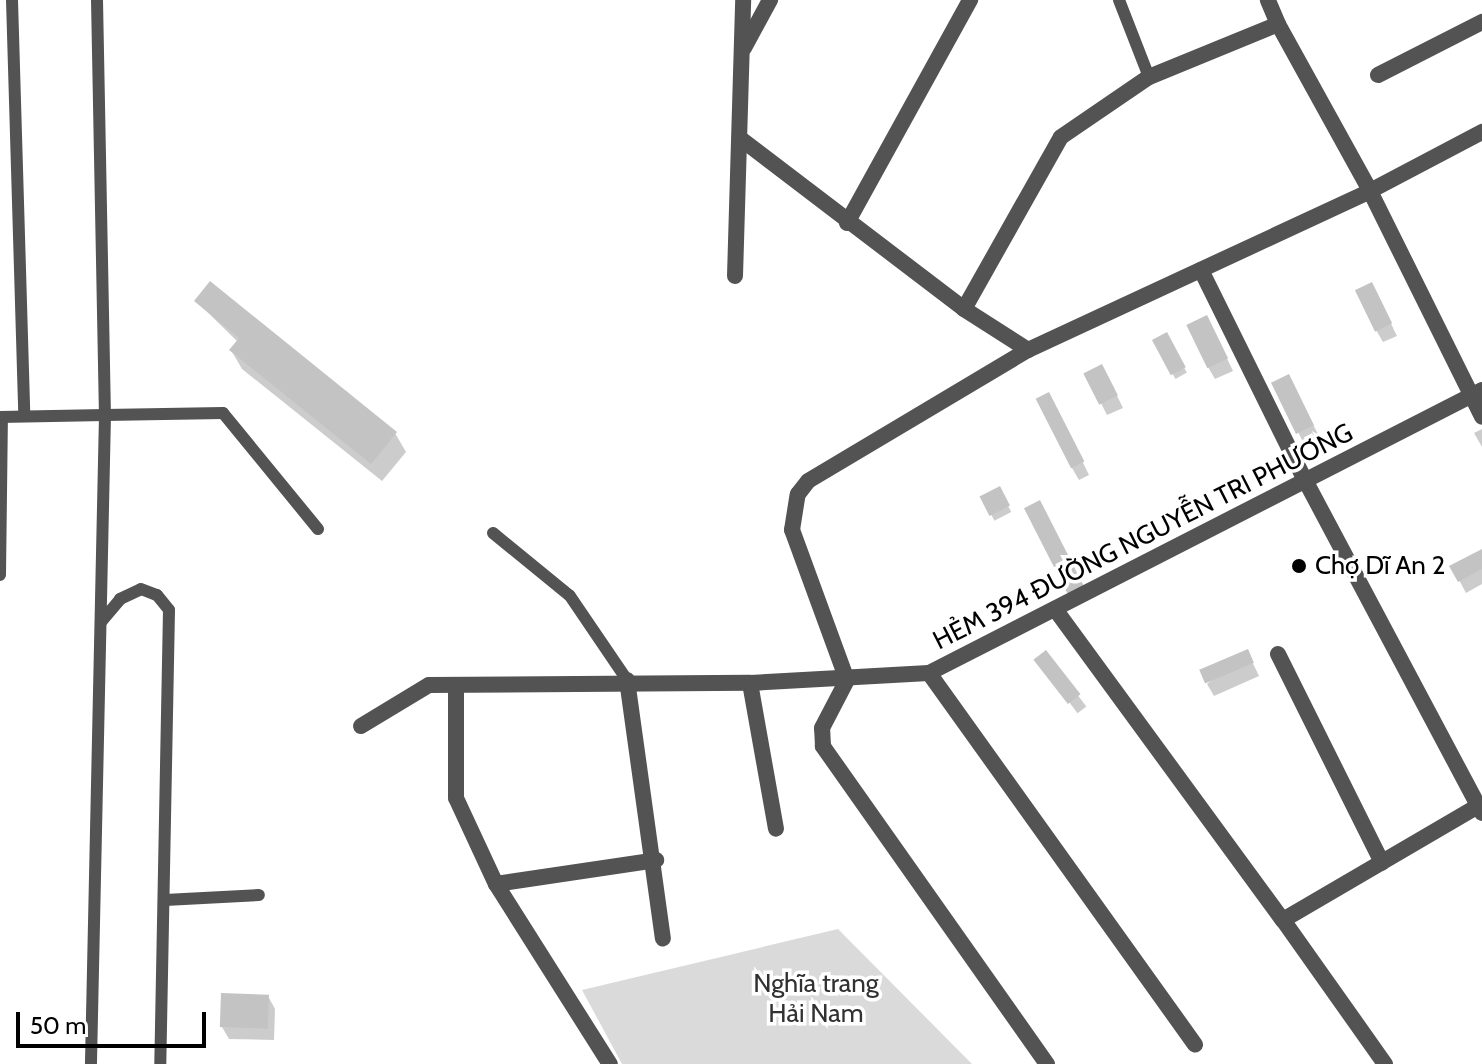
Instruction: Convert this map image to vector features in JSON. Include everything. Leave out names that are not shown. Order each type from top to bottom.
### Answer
[{"type":"street","points":[[735,276],[743,0]]},
{"type":"street","points":[[742,52],[770,0]]},
{"type":"street","points":[[847,223],[970,0]]},
{"type":"street","points":[[1268,0],[1476,393],[1482,417]]},
{"type":"street","points":[[1378,75],[1482,22]]},
{"type":"street","points":[[964,309],[1061,137],[1149,77],[1278,24]]},
{"type":"street","points":[[1047,1064],[823,746],[825,719],[847,680],[792,530],[798,494],[821,473],[1028,350],[1370,191],[1482,132]]},
{"type":"street","points":[[741,139],[847,223],[964,309],[1028,350]]},
{"type":"street","points":[[1201,270],[1305,480],[1480,810],[1283,920]]},
{"type":"street","name":"HẺM 394 ĐƯỜNG NGUYỄN TRI PHƯƠNG","points":[[361,726],[429,685],[627,680],[750,683],[847,680],[929,673],[1476,393]]},
{"type":"street","points":[[1055,609],[1385,1064]]},
{"type":"street","points":[[1278,654],[1382,863]]},
{"type":"street","points":[[929,673],[1195,1045]]},
{"type":"street","points":[[627,680],[656,860],[663,939]]},
{"type":"street","points":[[750,683],[776,829]]},
{"type":"street","points":[[456,686],[456,798],[496,884],[610,1064]]},
{"type":"street","points":[[496,884],[656,860]]},
{"type":"lane","points":[[12,0],[24,416]]},
{"type":"lane","points":[[91,1064],[105,415],[97,0]]},
{"type":"lane","points":[[1119,0],[1149,77]]},
{"type":"lane","points":[[0,575],[1,417],[223,413],[318,529]]},
{"type":"lane","points":[[493,533],[570,596],[627,680]]},
{"type":"lane","points":[[101,622],[120,599],[141,589],[157,595],[169,610],[160,1064]]},
{"type":"lane","points":[[165,900],[259,895]]},
{"type":"green space","name":"Nghĩa trang Hải Nam","points":[[838,929],[972,1064],[622,1064],[582,990]]},
{"type":"building","points":[[210,281],[397,432],[371,464],[229,350],[239,338],[194,301]]},
{"type":"building","points":[[1372,282],[1392,323],[1375,332],[1355,290]]},
{"type":"building","points":[[1207,315],[1228,358],[1207,368],[1186,325]]},
{"type":"building","points":[[1167,332],[1186,367],[1171,375],[1152,340]]},
{"type":"building","points":[[1102,364],[1118,395],[1099,405],[1083,374]]},
{"type":"building","points":[[1289,374],[1314,425],[1296,434],[1271,383]]},
{"type":"building","points":[[1049,392],[1084,461],[1071,468],[1036,399]]},
{"type":"building","points":[[1000,486],[1010,506],[989,516],[980,496]]},
{"type":"building","points":[[1040,500],[1084,586],[1068,595],[1024,508]]},
{"type":"building","points":[[1482,549],[1482,569],[1458,582],[1449,566]]},
{"type":"building","points":[[1248,649],[1254,663],[1205,684],[1199,670]]},
{"type":"building","points":[[1046,650],[1080,694],[1068,704],[1033,660]]},
{"type":"building","points":[[221,993],[269,995],[268,1029],[220,1027]]},
{"type":"place","name":"Chợ Dĩ An 2","points":[[1299,566]]}]
